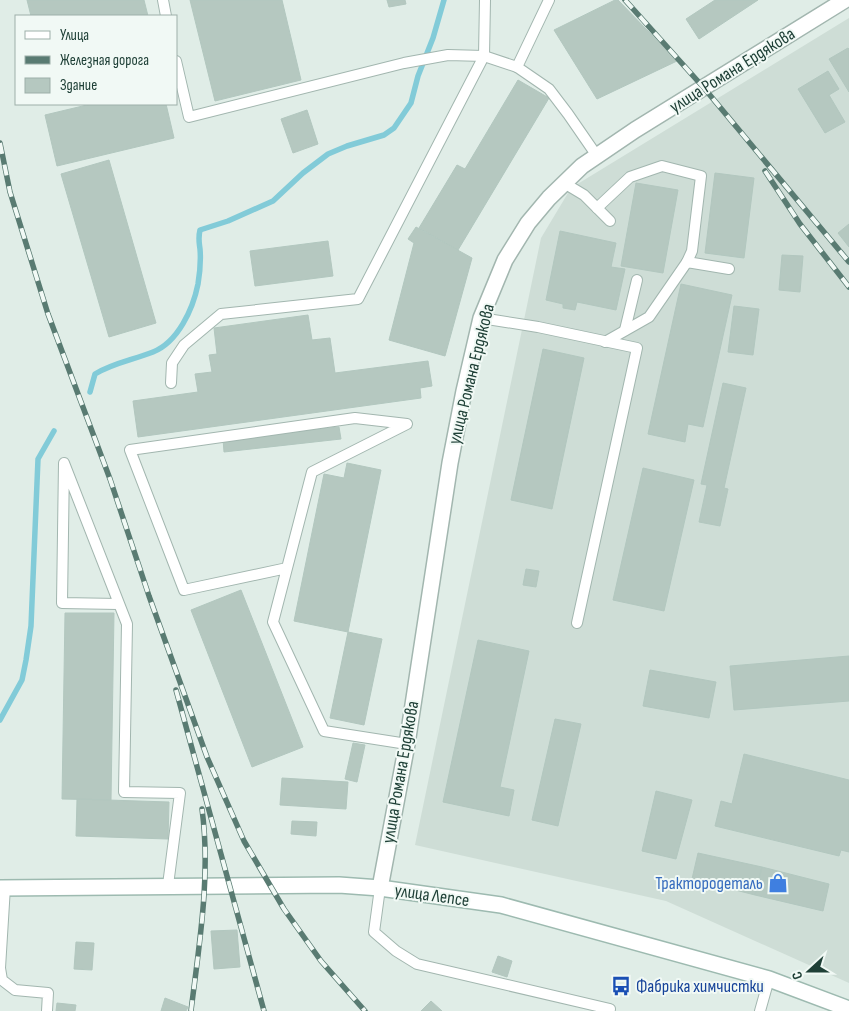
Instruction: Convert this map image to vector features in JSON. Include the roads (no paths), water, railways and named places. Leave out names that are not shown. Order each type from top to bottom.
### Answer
[{"type":"street","name":"улица Романа Ердякова","points":[[380,888],[406,744],[450,463],[464,391],[481,318],[505,260],[528,223],[548,198],[597,156],[635,130],[845,0]]},
{"type":"street","name":"улица Лепсе","points":[[2,888],[168,885],[339,885],[380,888],[501,905],[769,979],[849,1009]]},
{"type":"lane","points":[[163,0],[166,15]]},
{"type":"lane","points":[[171,383],[172,364],[184,345],[221,314],[358,299],[484,56],[485,0]]},
{"type":"lane","points":[[517,67],[549,0]]},
{"type":"lane","points":[[178,70],[189,117],[404,63],[448,55],[484,56],[517,67],[549,89],[597,156]]},
{"type":"lane","points":[[597,208],[630,177],[662,166],[701,176],[692,251],[687,262],[649,317],[605,342]]},
{"type":"lane","points":[[564,183],[584,195],[610,221]]},
{"type":"lane","points":[[687,262],[729,269]]},
{"type":"lane","points":[[626,330],[637,280]]},
{"type":"lane","points":[[481,318],[538,327],[637,348],[577,623]]},
{"type":"lane","points":[[287,568],[184,590],[130,450],[355,418],[407,424],[312,472],[273,622],[324,731],[406,744]]},
{"type":"lane","points":[[118,604],[62,603],[64,463],[127,624],[124,792],[180,793],[168,885]]},
{"type":"lane","points":[[2,888],[0,968],[2,980],[15,990],[48,993],[46,1011]]},
{"type":"lane","points":[[380,888],[374,932],[396,951],[416,964],[610,1009]]},
{"type":"lane","points":[[760,1011],[769,979]]},
{"type":"waterway","points":[[90,392],[95,374],[116,364],[153,352],[170,341],[177,333],[188,314],[196,294],[200,262],[200,230],[228,221],[273,201],[303,173],[328,154],[384,135],[394,128],[411,103],[418,76],[433,38],[444,0]]},
{"type":"waterway","points":[[0,720],[22,680],[26,660],[31,626],[38,459],[54,431]]},
{"type":"railway","points":[[625,0],[704,88],[849,262]]},
{"type":"railway","points":[[0,143],[10,192],[48,314],[110,479],[149,596],[207,757],[244,841],[284,909],[321,961],[365,1011]]},
{"type":"railway","points":[[765,171],[800,224],[849,287]]},
{"type":"railway","points":[[176,690],[264,1011]]},
{"type":"railway","points":[[191,1011],[205,885],[202,809]]},
{"type":"place","name":"Трактородеталь","points":[[778,883]]},
{"type":"place","name":"Фабрика химчистки","points":[[621,986]]}]
